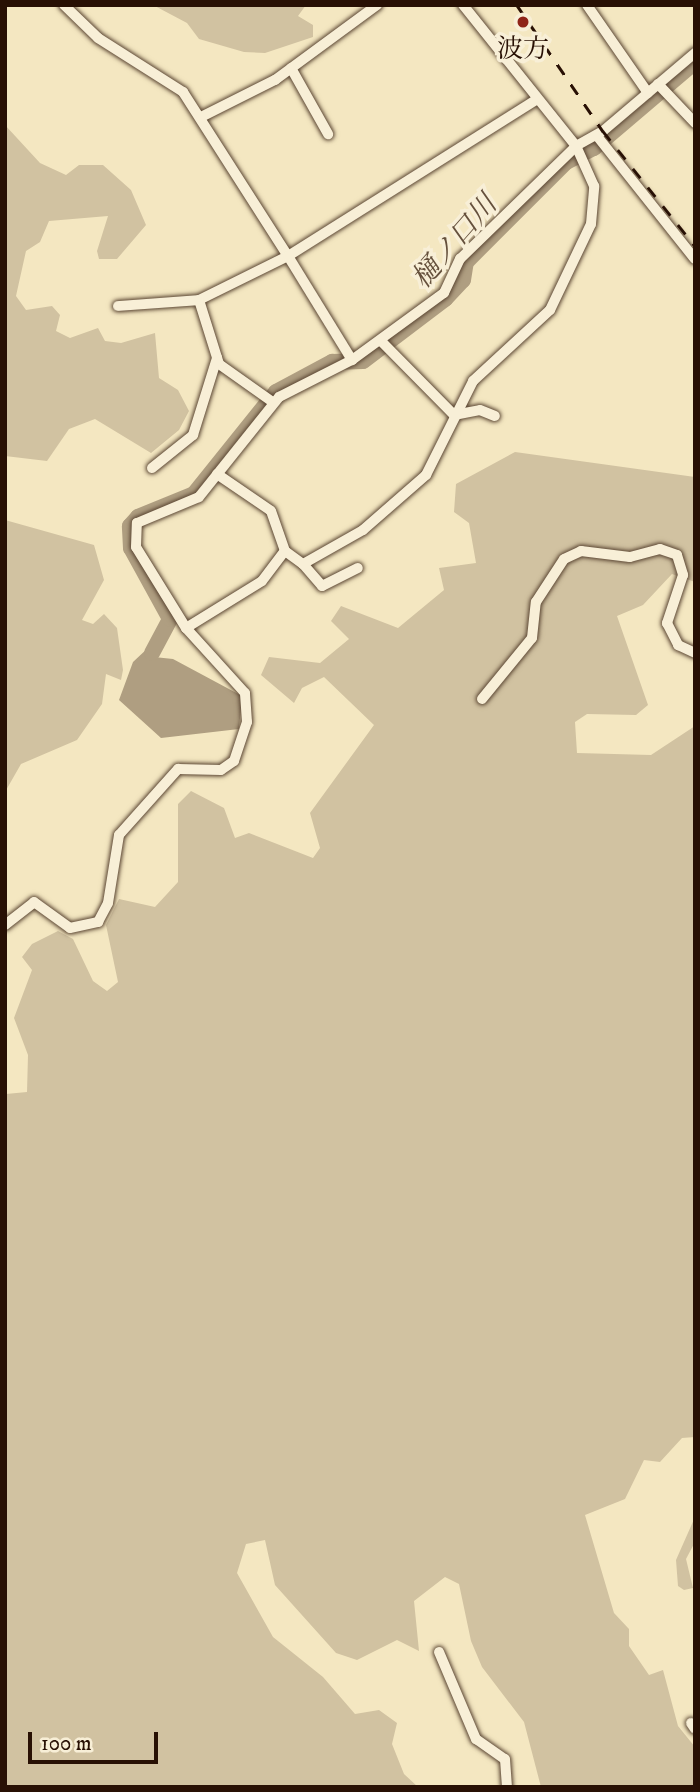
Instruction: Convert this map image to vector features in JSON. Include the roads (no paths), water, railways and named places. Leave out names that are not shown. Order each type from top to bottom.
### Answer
[{"type":"street","points":[[64,5],[99,38],[169,77],[201,117],[223,163],[288,256],[352,360]]},
{"type":"street","points":[[303,564],[363,530],[426,475],[473,381],[550,310],[591,223],[594,186],[576,146],[463,5]]},
{"type":"street","points":[[587,5],[648,93]]},
{"type":"street","points":[[201,117],[292,68],[374,6]]},
{"type":"street","points":[[5,925],[34,902],[70,928],[98,922],[108,903],[119,835],[178,769],[221,770],[234,761],[247,722],[245,693],[186,628],[136,547],[137,523],[199,497],[274,403],[352,360],[444,293],[460,259],[576,146],[597,136],[695,52]]},
{"type":"street","points":[[292,68],[328,134]]},
{"type":"street","points":[[658,84],[695,123]]},
{"type":"street","points":[[118,306],[199,300],[288,256],[537,99]]},
{"type":"street","points":[[597,136],[695,259]]},
{"type":"street","points":[[199,300],[217,358],[274,403]]},
{"type":"street","points":[[381,341],[454,415]]},
{"type":"street","points":[[152,468],[193,435],[217,358]]},
{"type":"street","points":[[454,415],[480,410],[495,416]]},
{"type":"street","points":[[217,474],[271,511],[285,551],[303,564],[322,586],[358,568]]},
{"type":"street","points":[[482,699],[532,638],[536,602],[564,559],[581,551],[630,557],[660,549],[677,555],[683,575],[667,623],[678,645],[695,653]]},
{"type":"street","points":[[186,628],[262,581],[285,551]]},
{"type":"street","points":[[439,1652],[476,1740],[505,1759],[507,1787]]},
{"type":"waterway","name":"樋ノ口川","points":[[152,653],[170,619],[131,548],[130,526],[138,517],[194,494],[276,392],[332,362],[363,361],[445,299],[463,280],[466,262],[566,162],[594,148],[695,62]]},
{"type":"railway","points":[[517,5],[603,131],[695,246]]},
{"type":"place","name":"波方","points":[[523,22]]}]
